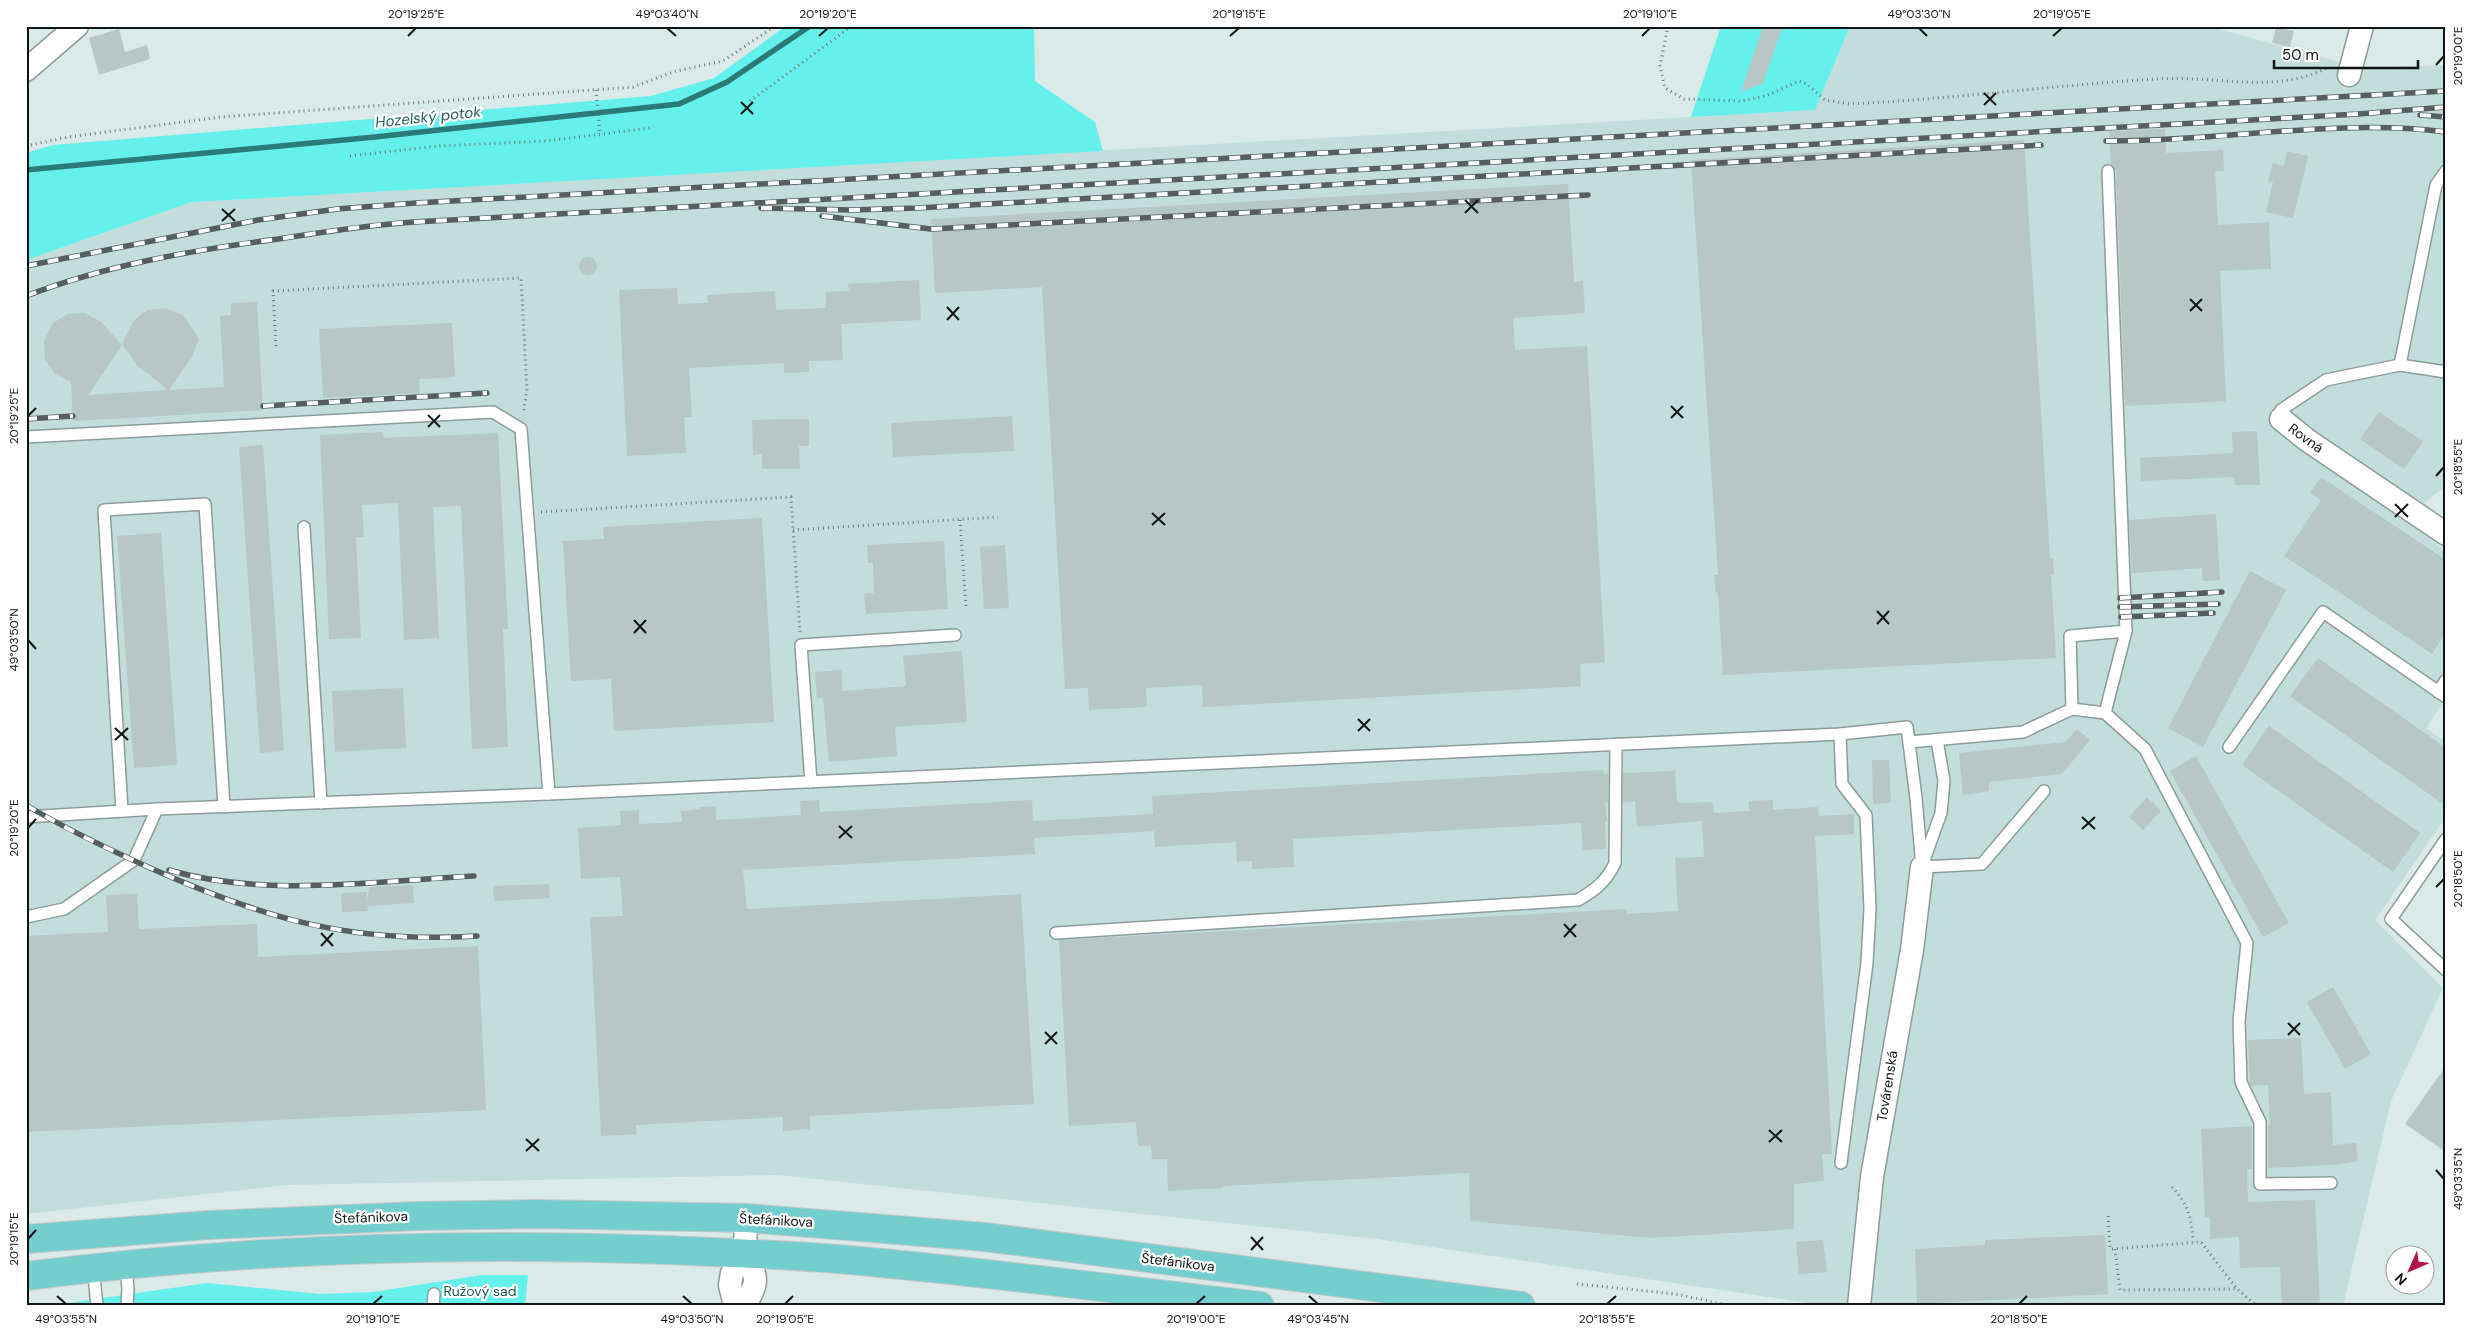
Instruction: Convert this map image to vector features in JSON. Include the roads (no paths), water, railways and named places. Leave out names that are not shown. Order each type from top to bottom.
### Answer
[{"type":"main road","name":"Štefánikova","points":[[26,1240],[227,1224],[418,1216],[546,1214],[747,1218],[985,1237],[1521,1306]]},
{"type":"main road","points":[[26,1276],[93,1267],[261,1253],[369,1248],[572,1247],[744,1253],[869,1261],[1260,1306]]},
{"type":"street","points":[[26,70],[77,26]]},
{"type":"street","points":[[2349,75],[2360,35]]},
{"type":"street","name":"Rovná","points":[[2281,419],[2307,440],[2446,534]]},
{"type":"street","name":"Továrenská","points":[[1859,1306],[1872,1177],[1912,950],[1922,867]]},
{"type":"street","points":[[735,1306],[730,1286],[732,1272],[744,1253],[747,1218]]},
{"type":"street","points":[[744,1253],[756,1276],[754,1288],[745,1306]]},
{"type":"lane","points":[[2105,713],[2126,631],[2108,171]]},
{"type":"lane","points":[[2400,365],[2436,185],[2444,171],[2446,171]]},
{"type":"lane","name":"Rovná","points":[[2281,419],[2281,410],[2326,380],[2400,365],[2446,372]]},
{"type":"lane","points":[[26,437],[492,412],[521,429],[549,794]]},
{"type":"lane","points":[[122,811],[104,510],[205,504],[224,807]]},
{"type":"lane","points":[[304,527],[321,803]]},
{"type":"lane","points":[[2229,747],[2323,612],[2442,694],[2446,680]]},
{"type":"lane","points":[[2072,710],[2070,636],[2126,631]]},
{"type":"lane","points":[[812,782],[801,645],[954,635]]},
{"type":"lane","points":[[1908,742],[2023,732],[2072,710],[2105,713],[2145,749],[2246,943],[2239,1021],[2240,1082],[2260,1122],[2260,1184],[2331,1183]]},
{"type":"lane","points":[[26,817],[156,809],[549,794],[1840,734],[1908,727],[1922,867]]},
{"type":"lane","points":[[1840,734],[1842,784],[1866,815],[1870,909],[1867,963],[1841,1163]]},
{"type":"lane","points":[[1922,867],[1941,813],[1944,781],[1937,740]]},
{"type":"lane","points":[[1056,932],[1578,900],[1598,888],[1609,875],[1614,863],[1616,744]]},
{"type":"lane","points":[[1922,867],[1982,864],[2044,791]]},
{"type":"lane","points":[[26,917],[64,909],[134,860],[156,809]]},
{"type":"lane","points":[[2446,839],[2392,919],[2446,970]]},
{"type":"lane","points":[[126,1264],[127,1306]]},
{"type":"lane","points":[[93,1267],[97,1306]]},
{"type":"waterway","name":"Hozelský potok","points":[[26,170],[375,137],[679,104],[727,82],[810,26]]},
{"type":"railway","points":[[26,266],[258,220],[337,209],[416,203],[2446,91]]},
{"type":"railway","points":[[26,296],[56,285],[150,260],[214,248],[397,223],[2358,114],[2446,107]]},
{"type":"railway","points":[[2420,115],[2446,117]]},
{"type":"railway","points":[[2106,141],[2191,138],[2319,129],[2404,128],[2446,132]]},
{"type":"railway","points":[[761,208],[852,210],[917,208],[2041,145]]},
{"type":"railway","points":[[822,216],[931,229],[1588,195]]},
{"type":"railway","points":[[263,406],[487,393]]},
{"type":"railway","points":[[26,419],[73,416]]},
{"type":"railway","points":[[2120,598],[2222,592]]},
{"type":"railway","points":[[2120,607],[2218,604]]},
{"type":"railway","points":[[2121,617],[2213,613]]},
{"type":"railway","points":[[26,805],[86,838],[148,867],[190,885],[269,913],[308,924],[388,936],[477,936]]},
{"type":"railway","points":[[169,870],[205,879],[281,886],[359,884],[474,876]]},
{"type":"park label","name":"Ružový sad","points":[[480,1291]]}]
